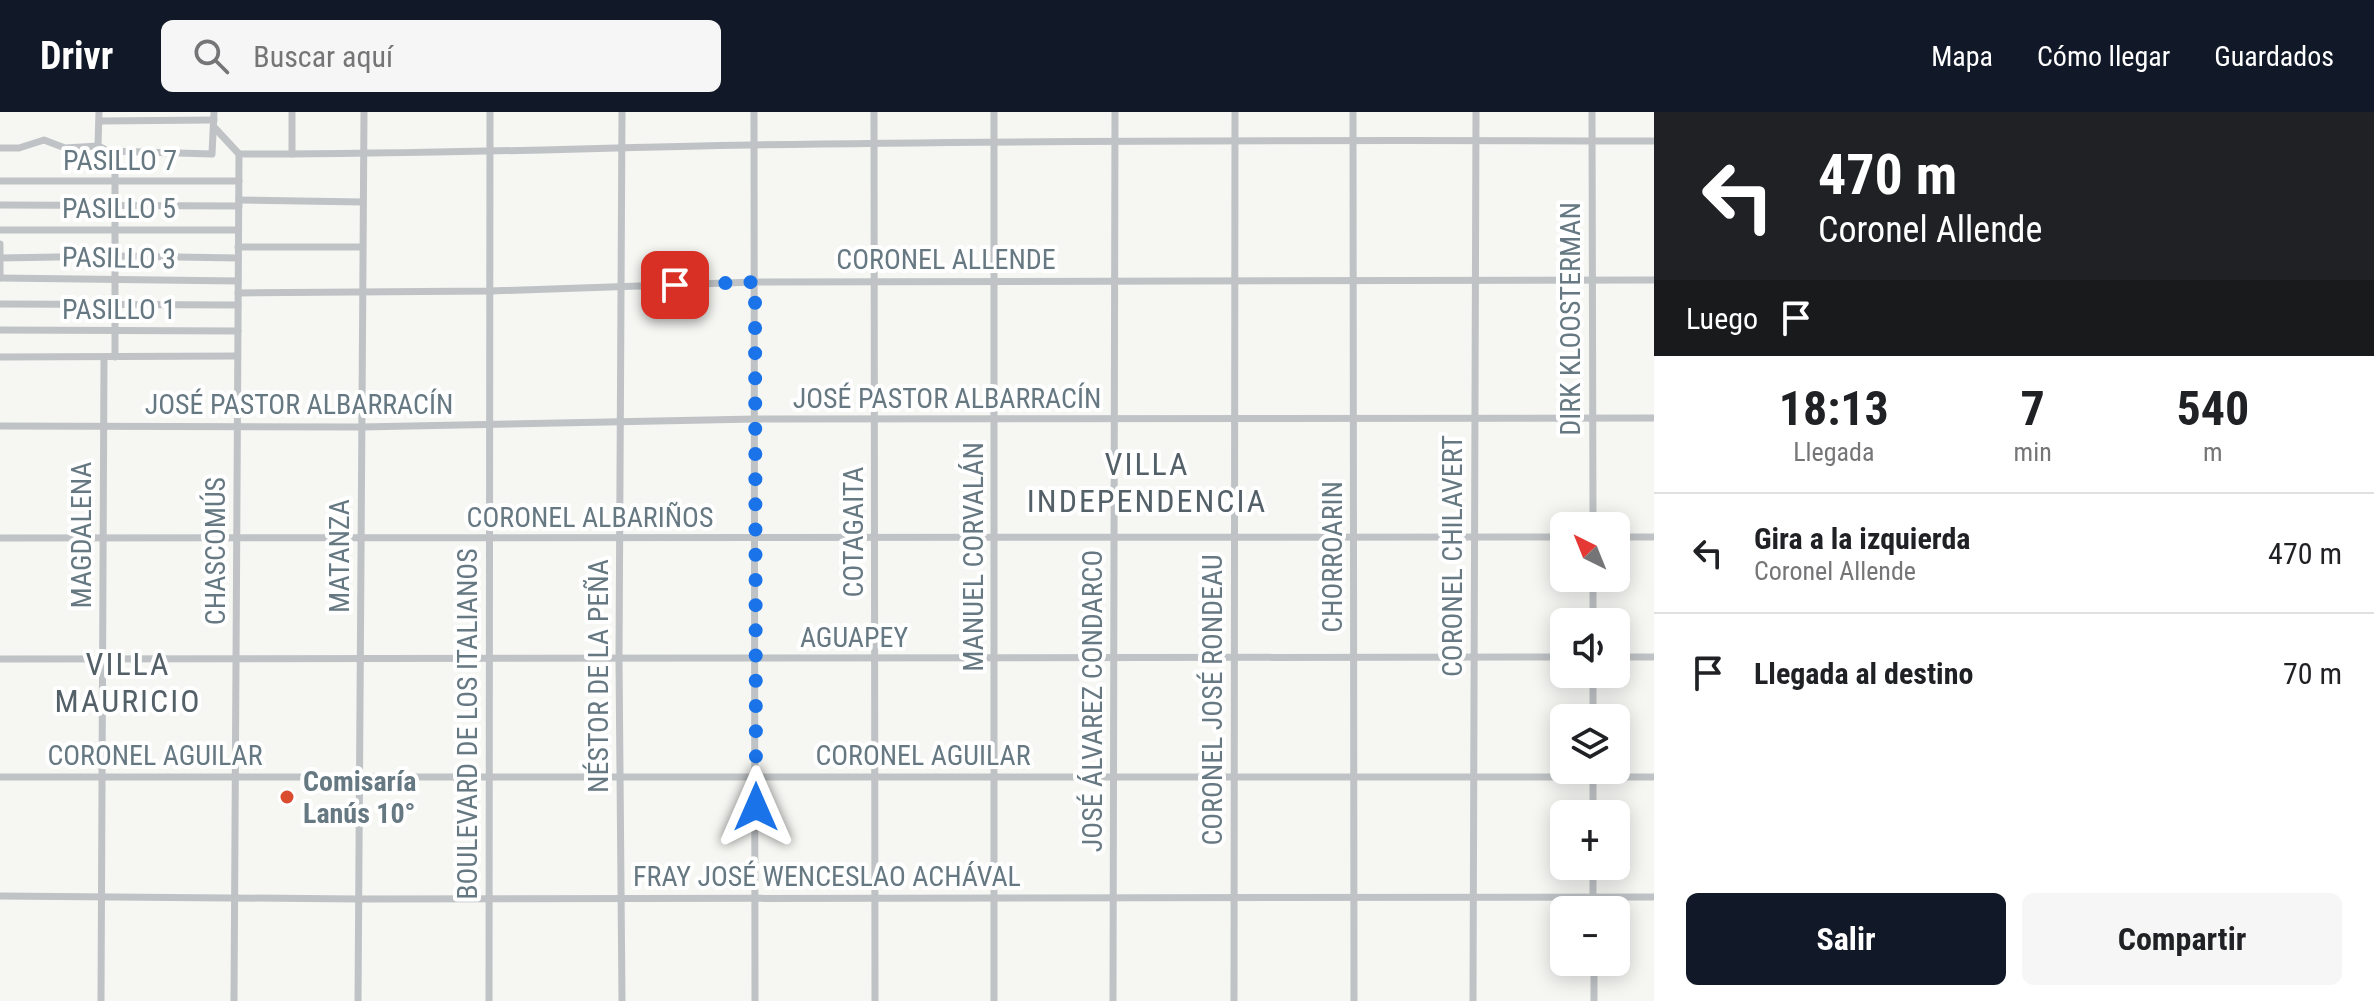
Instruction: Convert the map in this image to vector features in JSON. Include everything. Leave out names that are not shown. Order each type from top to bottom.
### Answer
[{"type":"street","points":[[292,112],[292,154]]},
{"type":"street","name":"MATANZA","points":[[358,1001],[364,112]]},
{"type":"street","name":"BOULEVARD DE LOS ITALIANOS","points":[[489,1001],[490,112]]},
{"type":"street","name":"NÉSTOR DE LA PEÑA","points":[[622,112],[619,659],[622,1001]]},
{"type":"street","points":[[754,112],[755,1001]]},
{"type":"street","name":"COTAGAITA","points":[[874,112],[875,1001]]},
{"type":"street","name":"MANUEL CORVALÁN","points":[[994,112],[994,1001]]},
{"type":"street","name":"JOSÉ ÁLVAREZ CONDARCO","points":[[1113,1001],[1115,112]]},
{"type":"street","name":"CORONEL JOSÉ RONDEAU","points":[[1234,1001],[1235,112]]},
{"type":"street","name":"CHORROARIN","points":[[1353,112],[1354,1001]]},
{"type":"street","name":"CORONEL CHILAVERT","points":[[1473,1001],[1476,112]]},
{"type":"street","name":"DIRK KLOOSTERMAN","points":[[1592,112],[1593,512]]},
{"type":"street","points":[[98,146],[99,116],[214,120]]},
{"type":"street","points":[[214,120],[239,154],[753,145],[1654,141]]},
{"type":"street","points":[[0,148],[19,148],[44,140],[65,148],[98,146],[108,151],[212,154],[214,120]]},
{"type":"street","points":[[115,151],[115,357]]},
{"type":"street","name":"CHASCOMÚS","points":[[234,1001],[239,154]]},
{"type":"street","name":"PASILLO 7","points":[[0,181],[239,181]]},
{"type":"street","points":[[0,205],[363,202]]},
{"type":"street","name":"PASILLO 5","points":[[0,230],[238,230]]},
{"type":"street","points":[[0,244],[0,278]]},
{"type":"street","points":[[238,247],[362,247]]},
{"type":"street","points":[[0,258],[238,258]]},
{"type":"street","name":"PASILLO 3","points":[[0,278],[238,281]]},
{"type":"street","name":"CORONEL ALLENDE","points":[[238,293],[490,291],[755,282],[1654,280]]},
{"type":"street","points":[[0,304],[238,305]]},
{"type":"street","name":"PASILLO 1","points":[[0,330],[238,331]]},
{"type":"street","points":[[0,357],[237,356]]},
{"type":"street","name":"MAGDALENA","points":[[101,1001],[104,357]]},
{"type":"street","name":"JOSÉ PASTOR ALBARRACÍN","points":[[0,426],[361,427],[756,419],[1654,418]]},
{"type":"street","name":"CORONEL ALBARIÑOS","points":[[0,538],[1550,537]]},
{"type":"street","points":[[1630,537],[1654,537]]},
{"type":"street","name":"AGUAPEY","points":[[0,659],[1550,657]]},
{"type":"street","points":[[1630,657],[1654,657]]},
{"type":"street","name":"CORONEL AGUILAR","points":[[0,777],[1473,778],[1550,775]]},
{"type":"street","name":"CORONEL AGUILAR","points":[[1630,775],[1654,777]]},
{"type":"street","name":"FRAY JOSÉ WENCESLAO ACHÁVAL","points":[[0,896],[359,899],[1550,897]]},
{"type":"street","name":"FRAY JOSÉ WENCESLAO ACHÁVAL","points":[[1630,897],[1654,897]]},
{"type":"street","points":[[1594,976],[1594,1001]]},
{"type":"place","name":"Comisaría Lanús 10°","points":[[287,797]]},
{"type":"district","name":"VILLA INDEPENDENCIA","points":[[1147,482]]},
{"type":"district","name":"VILLA MAURICIO","points":[[128,682]]},
{"type":"route","points":[[675,285],[755,282],[756,807]]}]
